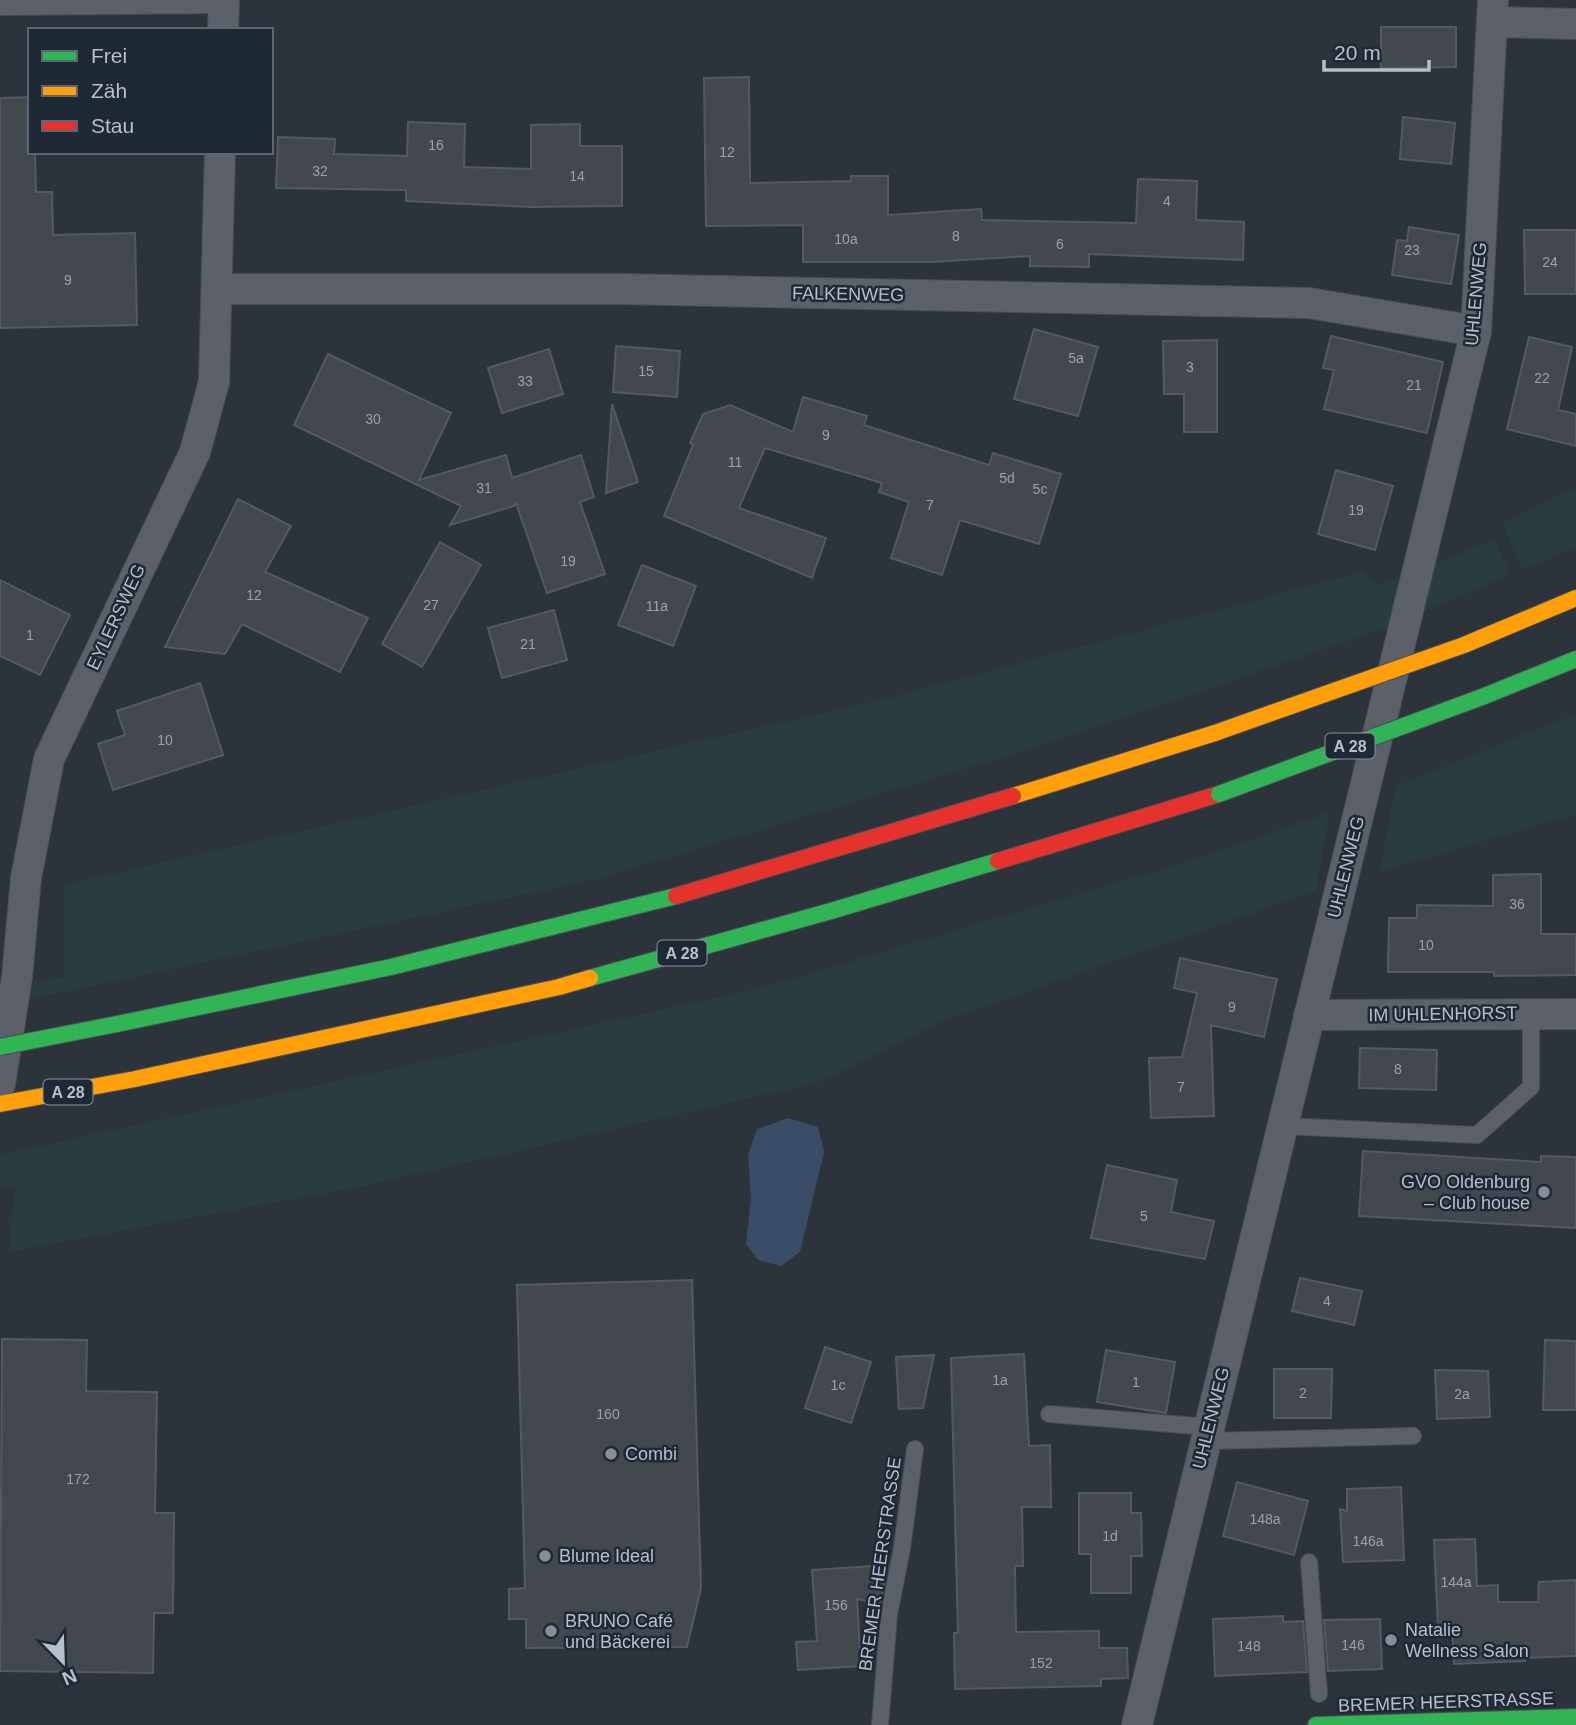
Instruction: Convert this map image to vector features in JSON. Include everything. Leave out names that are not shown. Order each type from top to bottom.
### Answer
[{"type":"main road","points":[[0,1047],[232,1003],[663,900],[1215,733],[1464,645],[1576,598]]},
{"type":"main road","name":"A 28","points":[[0,1104],[135,1079],[559,988],[831,911],[1219,794],[1482,697],[1576,659]]},
{"type":"main road","name":"BREMER HEERSTRASSE","points":[[1316,1725],[1576,1717]]},
{"type":"street","points":[[1492,11],[1576,24]]},
{"type":"street","name":"UHLENWEG","points":[[1137,1725],[1476,331],[1492,11]]},
{"type":"street","name":"EYLERSWEG","points":[[0,1084],[17,977],[13,874],[49,760],[195,452],[214,382],[220,154]]},
{"type":"street","name":"FALKENWEG","points":[[217,289],[620,289],[1309,303],[1476,331]]},
{"type":"street","name":"IM UHLENHORST","points":[[1310,1015],[1576,1014]]},
{"type":"lane","points":[[0,7],[224,11]]},
{"type":"lane","points":[[1283,1126],[1477,1135],[1531,1087],[1531,1013]]},
{"type":"lane","points":[[1049,1415],[1207,1434],[1413,1436]]},
{"type":"lane","name":"BREMER HEERSTRASSE","points":[[880,1725],[889,1615],[904,1537],[915,1450]]},
{"type":"lane","points":[[1309,1562],[1319,1694]]},
{"type":"green space","points":[[1576,487],[1576,548],[1522,570],[1502,522]]},
{"type":"green space","points":[[1495,540],[1510,575],[1392,626],[1034,748],[597,879],[64,992],[0,1003],[0,989],[64,977],[63,885],[877,701],[1362,572],[1378,585]]},
{"type":"green space","points":[[1576,714],[1576,814],[1379,872],[1396,786]]},
{"type":"green space","points":[[1330,812],[1316,891],[943,1021],[816,1083],[368,1185],[8,1252],[15,1186],[0,1188],[0,1155],[761,988],[1184,863]]},
{"type":"water","points":[[788,1118],[818,1127],[824,1152],[800,1252],[781,1266],[758,1260],[746,1244],[751,1199],[748,1155],[757,1129]]},
{"type":"building","points":[[1381,27],[1456,27],[1456,67],[1381,68]]},
{"type":"building","points":[[749,77],[750,183],[851,181],[851,176],[888,176],[888,215],[981,209],[982,220],[1136,223],[1138,179],[1197,181],[1196,220],[1244,222],[1243,260],[1089,254],[1089,267],[1030,266],[1030,256],[931,262],[803,262],[803,225],[706,226],[704,78]]},
{"type":"building","points":[[28,97],[28,154],[35,154],[36,192],[52,192],[53,235],[135,233],[137,325],[0,328],[0,98]]},
{"type":"building","points":[[1403,117],[1455,123],[1451,164],[1400,159]]},
{"type":"building","points":[[408,122],[465,124],[464,167],[531,169],[531,125],[580,124],[580,146],[622,146],[622,206],[531,207],[406,201],[406,190],[276,188],[278,137],[335,139],[334,154],[407,156]]},
{"type":"building","points":[[1409,227],[1459,235],[1451,284],[1392,275],[1397,240],[1407,241]]},
{"type":"building","points":[[1524,230],[1576,230],[1576,294],[1525,294]]},
{"type":"building","points":[[1034,329],[1098,347],[1078,416],[1014,399]]},
{"type":"building","points":[[1331,336],[1443,362],[1427,433],[1324,409],[1334,370],[1323,368]]},
{"type":"building","points":[[1529,337],[1572,347],[1558,410],[1576,414],[1576,446],[1507,429]]},
{"type":"building","points":[[1217,340],[1217,432],[1184,432],[1184,394],[1164,394],[1163,341]]},
{"type":"building","points":[[616,346],[680,351],[677,397],[613,392]]},
{"type":"building","points":[[549,349],[563,394],[502,413],[488,368]]},
{"type":"building","points":[[328,354],[451,413],[419,480],[506,455],[512,478],[581,455],[594,497],[580,502],[605,574],[547,593],[516,503],[514,506],[450,525],[461,506],[294,425]]},
{"type":"building","points":[[803,397],[867,416],[864,425],[989,465],[993,453],[1061,474],[1039,544],[960,520],[942,575],[891,558],[909,502],[879,492],[882,483],[765,448],[739,508],[826,538],[812,578],[664,516],[703,414],[730,405],[793,432]]},
{"type":"building","points":[[612,404],[638,482],[606,493]]},
{"type":"building","points":[[1336,470],[1393,486],[1375,550],[1318,534]]},
{"type":"building","points":[[238,499],[291,526],[265,572],[368,618],[340,672],[242,624],[225,654],[165,647]]},
{"type":"building","points":[[440,542],[481,565],[422,667],[382,644]]},
{"type":"building","points":[[642,565],[696,586],[673,646],[618,625]]},
{"type":"building","points":[[0,580],[70,615],[40,675],[0,656]]},
{"type":"building","points":[[554,610],[567,660],[502,678],[488,628]]},
{"type":"building","points":[[200,683],[223,755],[113,790],[98,744],[125,735],[117,711]]},
{"type":"building","points":[[1541,874],[1541,934],[1576,934],[1576,975],[1494,976],[1494,972],[1388,972],[1389,918],[1417,918],[1417,905],[1493,906],[1493,875]]},
{"type":"building","points":[[1180,958],[1277,979],[1264,1037],[1211,1025],[1214,1116],[1151,1118],[1149,1058],[1182,1057],[1197,993],[1174,988]]},
{"type":"building","points":[[1360,1048],[1437,1050],[1436,1090],[1359,1088]]},
{"type":"building","points":[[1363,1151],[1541,1162],[1541,1156],[1576,1157],[1576,1228],[1359,1216]]},
{"type":"building","points":[[1107,1165],[1177,1180],[1171,1212],[1214,1221],[1205,1259],[1091,1238]]},
{"type":"building","points":[[1300,1278],[1362,1291],[1354,1325],[1292,1311]]},
{"type":"building","points":[[692,1280],[701,1588],[687,1647],[526,1648],[526,1619],[509,1619],[509,1589],[525,1588],[517,1285]]},
{"type":"building","points":[[2,1339],[87,1340],[86,1391],[157,1392],[155,1513],[174,1513],[173,1613],[154,1613],[153,1673],[0,1671]]},
{"type":"building","points":[[1545,1340],[1576,1341],[1576,1410],[1543,1410]]},
{"type":"building","points":[[825,1347],[871,1362],[851,1423],[805,1408]]},
{"type":"building","points":[[1106,1350],[1175,1362],[1166,1413],[1097,1402]]},
{"type":"building","points":[[1024,1354],[1029,1446],[1050,1445],[1051,1507],[1022,1507],[1023,1566],[1015,1566],[1016,1632],[1099,1631],[1099,1648],[1127,1648],[1128,1678],[1101,1679],[1101,1686],[955,1689],[954,1633],[958,1633],[951,1358]]},
{"type":"building","points":[[934,1355],[923,1408],[899,1409],[896,1357]]},
{"type":"building","points":[[1274,1369],[1332,1369],[1331,1418],[1274,1418]]},
{"type":"building","points":[[1435,1370],[1488,1371],[1490,1417],[1437,1419]]},
{"type":"building","points":[[1237,1482],[1308,1501],[1294,1555],[1223,1536]]},
{"type":"building","points":[[1401,1487],[1404,1560],[1343,1562],[1340,1509],[1347,1511],[1347,1489]]},
{"type":"building","points":[[1079,1493],[1131,1493],[1131,1513],[1141,1513],[1142,1556],[1131,1556],[1131,1593],[1091,1593],[1091,1554],[1079,1554]]},
{"type":"building","points":[[1475,1539],[1477,1586],[1498,1585],[1498,1602],[1538,1602],[1539,1582],[1576,1580],[1576,1656],[1454,1664],[1452,1626],[1438,1627],[1434,1540]]},
{"type":"building","points":[[888,1565],[880,1604],[857,1599],[861,1666],[798,1670],[796,1642],[817,1641],[812,1570]]},
{"type":"building","points":[[1283,1616],[1283,1622],[1303,1621],[1307,1672],[1215,1676],[1213,1619]]},
{"type":"building","points":[[1380,1619],[1382,1669],[1328,1671],[1324,1620]]},
{"type":"traffic: fast","points":[[1482,697],[1576,659]]},
{"type":"traffic: fast","points":[[1219,794],[1482,697]]},
{"type":"traffic: fast","points":[[590,978],[998,861]]},
{"type":"traffic: fast","points":[[117,1024],[391,967],[676,896]]},
{"type":"traffic: fast","points":[[0,1047],[117,1024]]},
{"type":"traffic: fast","points":[[1316,1725],[1576,1717]]},
{"type":"traffic: slow","points":[[1464,645],[1576,598]]},
{"type":"traffic: slow","points":[[1215,733],[1464,645]]},
{"type":"traffic: slow","points":[[1013,796],[1215,733]]},
{"type":"traffic: slow","points":[[0,1104],[135,1079],[590,978]]},
{"type":"traffic: jam","points":[[998,861],[1219,794]]},
{"type":"traffic: jam","points":[[676,896],[1013,796]]},
{"type":"place","name":"GVO Oldenburg – Club house","points":[[1544,1192]]},
{"type":"place","name":"Combi","points":[[611,1454]]},
{"type":"place","name":"Blume Ideal","points":[[545,1556]]},
{"type":"place","name":"BRUNO Café und Bäckerei","points":[[551,1631]]},
{"type":"place","name":"Natalie Wellness Salon","points":[[1391,1640]]}]
